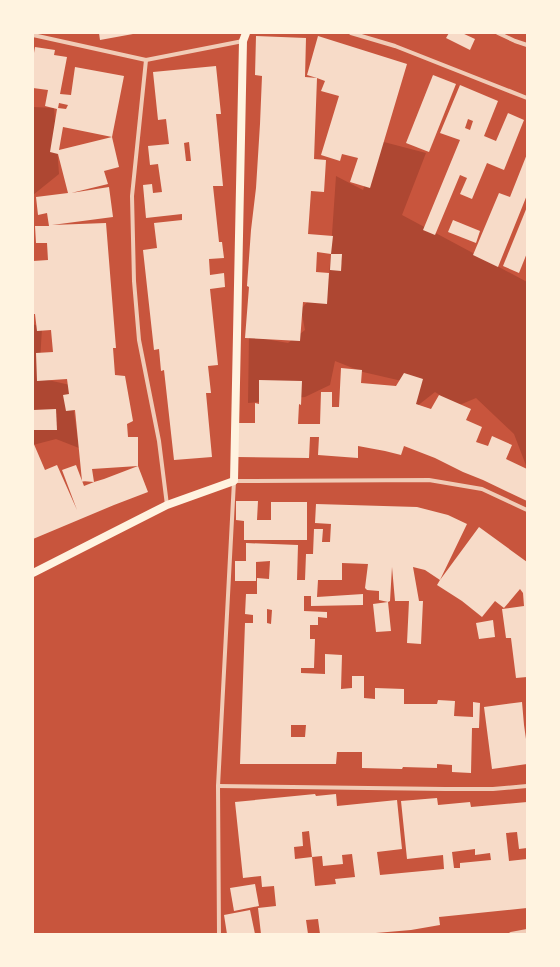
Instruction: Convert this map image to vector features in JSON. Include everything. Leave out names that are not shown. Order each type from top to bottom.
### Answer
[{"type":"main road","points":[[33,572],[167,505],[234,481],[244,37]]},
{"type":"street","points":[[352,33],[396,46],[527,98]]},
{"type":"street","points":[[498,33],[527,45]]},
{"type":"street","points":[[33,35],[146,60],[244,37]]},
{"type":"street","points":[[146,60],[132,196],[134,281],[139,340],[159,441],[167,505]]},
{"type":"street","points":[[218,934],[218,786],[234,481],[429,480],[482,489],[527,510]]},
{"type":"street","points":[[218,786],[445,789],[493,789],[527,786]]},
{"type":"street","points":[[511,934],[527,931]]},
{"type":"shaded area","points":[[33,107],[54,108],[59,174],[33,195]]},
{"type":"shaded area","points":[[380,141],[426,153],[402,215],[527,282],[527,468],[514,434],[476,398],[457,406],[435,392],[407,414],[402,381],[363,372],[335,361],[330,385],[305,397],[248,403],[249,336],[288,343],[305,330],[301,309],[329,278],[336,176],[363,190]]},
{"type":"shaded area","points":[[33,324],[42,328],[39,378],[70,385],[79,448],[56,439],[33,445]]},
{"type":"building","points":[[99,33],[132,33],[133,34],[100,40]]},
{"type":"building","points":[[449,33],[462,33],[475,39],[470,50],[446,38]]},
{"type":"building","points":[[256,36],[306,38],[305,77],[317,78],[314,159],[326,160],[324,192],[311,191],[308,234],[333,236],[331,254],[317,252],[316,272],[329,273],[327,304],[303,302],[300,341],[245,338],[249,287],[247,286],[256,188],[262,76],[255,75]]},
{"type":"building","points":[[318,36],[407,64],[370,188],[350,182],[358,158],[342,154],[340,161],[321,155],[339,96],[321,91],[325,81],[307,75]]},
{"type":"building","points":[[35,47],[55,50],[54,55],[67,57],[60,94],[71,95],[75,67],[124,76],[112,137],[119,167],[104,171],[108,184],[71,193],[109,187],[113,217],[52,225],[106,223],[116,348],[113,348],[115,375],[125,376],[133,421],[127,424],[128,437],[138,437],[138,466],[92,469],[94,482],[82,481],[75,410],[66,411],[63,395],[69,394],[67,379],[37,381],[36,353],[53,352],[51,330],[37,331],[35,314],[33,314],[33,261],[48,260],[47,243],[36,243],[35,226],[49,226],[47,213],[38,215],[36,197],[68,193],[58,154],[50,152],[57,109],[45,106],[48,90],[33,88],[33,52],[34,53]],"holes":[[[59,103],[68,105],[66,109],[58,108]],[[63,127],[112,137],[59,150]]]},
{"type":"building","points":[[216,66],[221,114],[216,114],[223,186],[213,186],[219,242],[222,242],[224,258],[209,259],[210,275],[224,273],[225,287],[210,289],[218,365],[208,366],[211,393],[206,393],[212,457],[174,460],[164,370],[161,371],[159,349],[154,350],[143,250],[157,248],[154,223],[182,220],[182,214],[146,218],[143,185],[152,184],[153,193],[162,192],[158,164],[150,165],[148,146],[169,144],[166,119],[158,120],[153,72]],"holes":[[[189,142],[191,161],[186,161],[184,143]]]},
{"type":"building","points":[[433,75],[456,84],[429,152],[406,143]]},
{"type":"building","points":[[460,85],[498,101],[484,136],[496,141],[508,113],[524,120],[504,170],[487,163],[472,199],[460,194],[467,178],[460,175],[435,235],[423,230],[460,140],[440,133]],"holes":[[[468,119],[473,121],[470,130],[465,128]]]},
{"type":"building","points":[[527,154],[527,195],[498,267],[473,255],[499,193],[510,197]]},
{"type":"building","points":[[527,207],[527,253],[519,273],[503,266]]},
{"type":"building","points":[[453,220],[480,231],[476,243],[448,232]]},
{"type":"building","points":[[331,254],[342,254],[341,271],[330,270]]},
{"type":"building","points":[[341,368],[362,370],[361,383],[396,386],[404,373],[423,379],[416,404],[431,409],[439,395],[471,409],[466,420],[482,427],[476,442],[488,446],[492,436],[512,445],[506,459],[527,469],[527,501],[435,458],[404,446],[401,455],[358,446],[358,458],[318,455],[319,437],[310,437],[309,458],[237,457],[238,423],[255,423],[255,403],[259,404],[259,380],[302,381],[301,405],[299,404],[298,424],[320,424],[321,392],[332,392],[332,407],[339,407]]},
{"type":"building","points":[[56,409],[57,430],[33,430],[33,410]]},
{"type":"building","points":[[33,442],[45,470],[57,465],[77,510],[62,470],[76,465],[84,486],[138,466],[148,492],[33,539]]},
{"type":"building","points":[[236,501],[258,501],[257,520],[271,520],[271,502],[307,502],[307,540],[244,540],[244,521],[236,520]]},
{"type":"building","points":[[316,504],[417,507],[448,515],[467,524],[440,580],[425,570],[413,567],[419,601],[423,601],[421,644],[407,643],[409,601],[395,601],[392,567],[390,601],[388,602],[379,600],[379,591],[367,590],[365,588],[368,564],[342,563],[342,580],[318,580],[317,597],[363,594],[363,605],[311,606],[311,596],[304,596],[304,611],[327,612],[327,618],[318,617],[318,625],[310,625],[310,639],[315,639],[314,668],[301,668],[301,673],[325,674],[325,654],[342,655],[341,689],[352,688],[352,676],[364,676],[364,698],[375,699],[375,688],[404,689],[404,704],[437,704],[438,700],[455,701],[454,716],[473,717],[473,702],[480,703],[479,728],[472,728],[471,773],[452,772],[452,765],[437,764],[437,768],[362,768],[362,752],[337,752],[336,764],[240,764],[245,623],[253,623],[253,615],[245,614],[246,594],[257,594],[257,578],[269,579],[270,561],[256,562],[256,581],[235,581],[235,561],[246,561],[246,543],[298,545],[297,580],[305,580],[306,554],[313,554],[314,529],[323,529],[322,542],[330,542],[331,524],[315,523]],"holes":[[[267,609],[272,610],[271,624],[267,623]],[[291,725],[306,725],[305,737],[291,737]]]},
{"type":"building","points":[[479,527],[527,562],[527,677],[516,678],[511,638],[506,638],[502,609],[524,606],[523,593],[520,589],[504,608],[495,601],[482,617],[462,601],[437,585]]},
{"type":"building","points":[[388,602],[391,631],[376,632],[373,604]]},
{"type":"building","points":[[493,620],[495,637],[479,639],[476,623]]},
{"type":"building","points":[[522,702],[527,739],[527,764],[492,769],[484,707]]},
{"type":"building","points":[[315,794],[316,796],[336,794],[337,806],[397,800],[402,849],[377,852],[380,875],[444,869],[443,855],[407,859],[401,801],[437,798],[438,805],[470,802],[471,807],[527,802],[527,848],[519,849],[517,832],[506,833],[509,861],[527,859],[527,908],[439,917],[440,925],[411,930],[364,934],[320,934],[318,919],[306,920],[308,934],[261,934],[258,908],[276,906],[274,886],[262,887],[261,876],[243,878],[235,802]],"holes":[[[309,831],[312,857],[295,859],[294,847],[303,846],[302,832]],[[475,849],[475,855],[490,853],[491,860],[460,863],[460,868],[454,868],[452,852]],[[352,854],[355,877],[335,879],[336,884],[315,886],[312,857],[322,856],[323,866],[343,864],[342,855]]]},
{"type":"building","points":[[255,884],[259,906],[234,911],[230,888]]},
{"type":"building","points":[[250,910],[255,934],[227,934],[224,915]]}]
